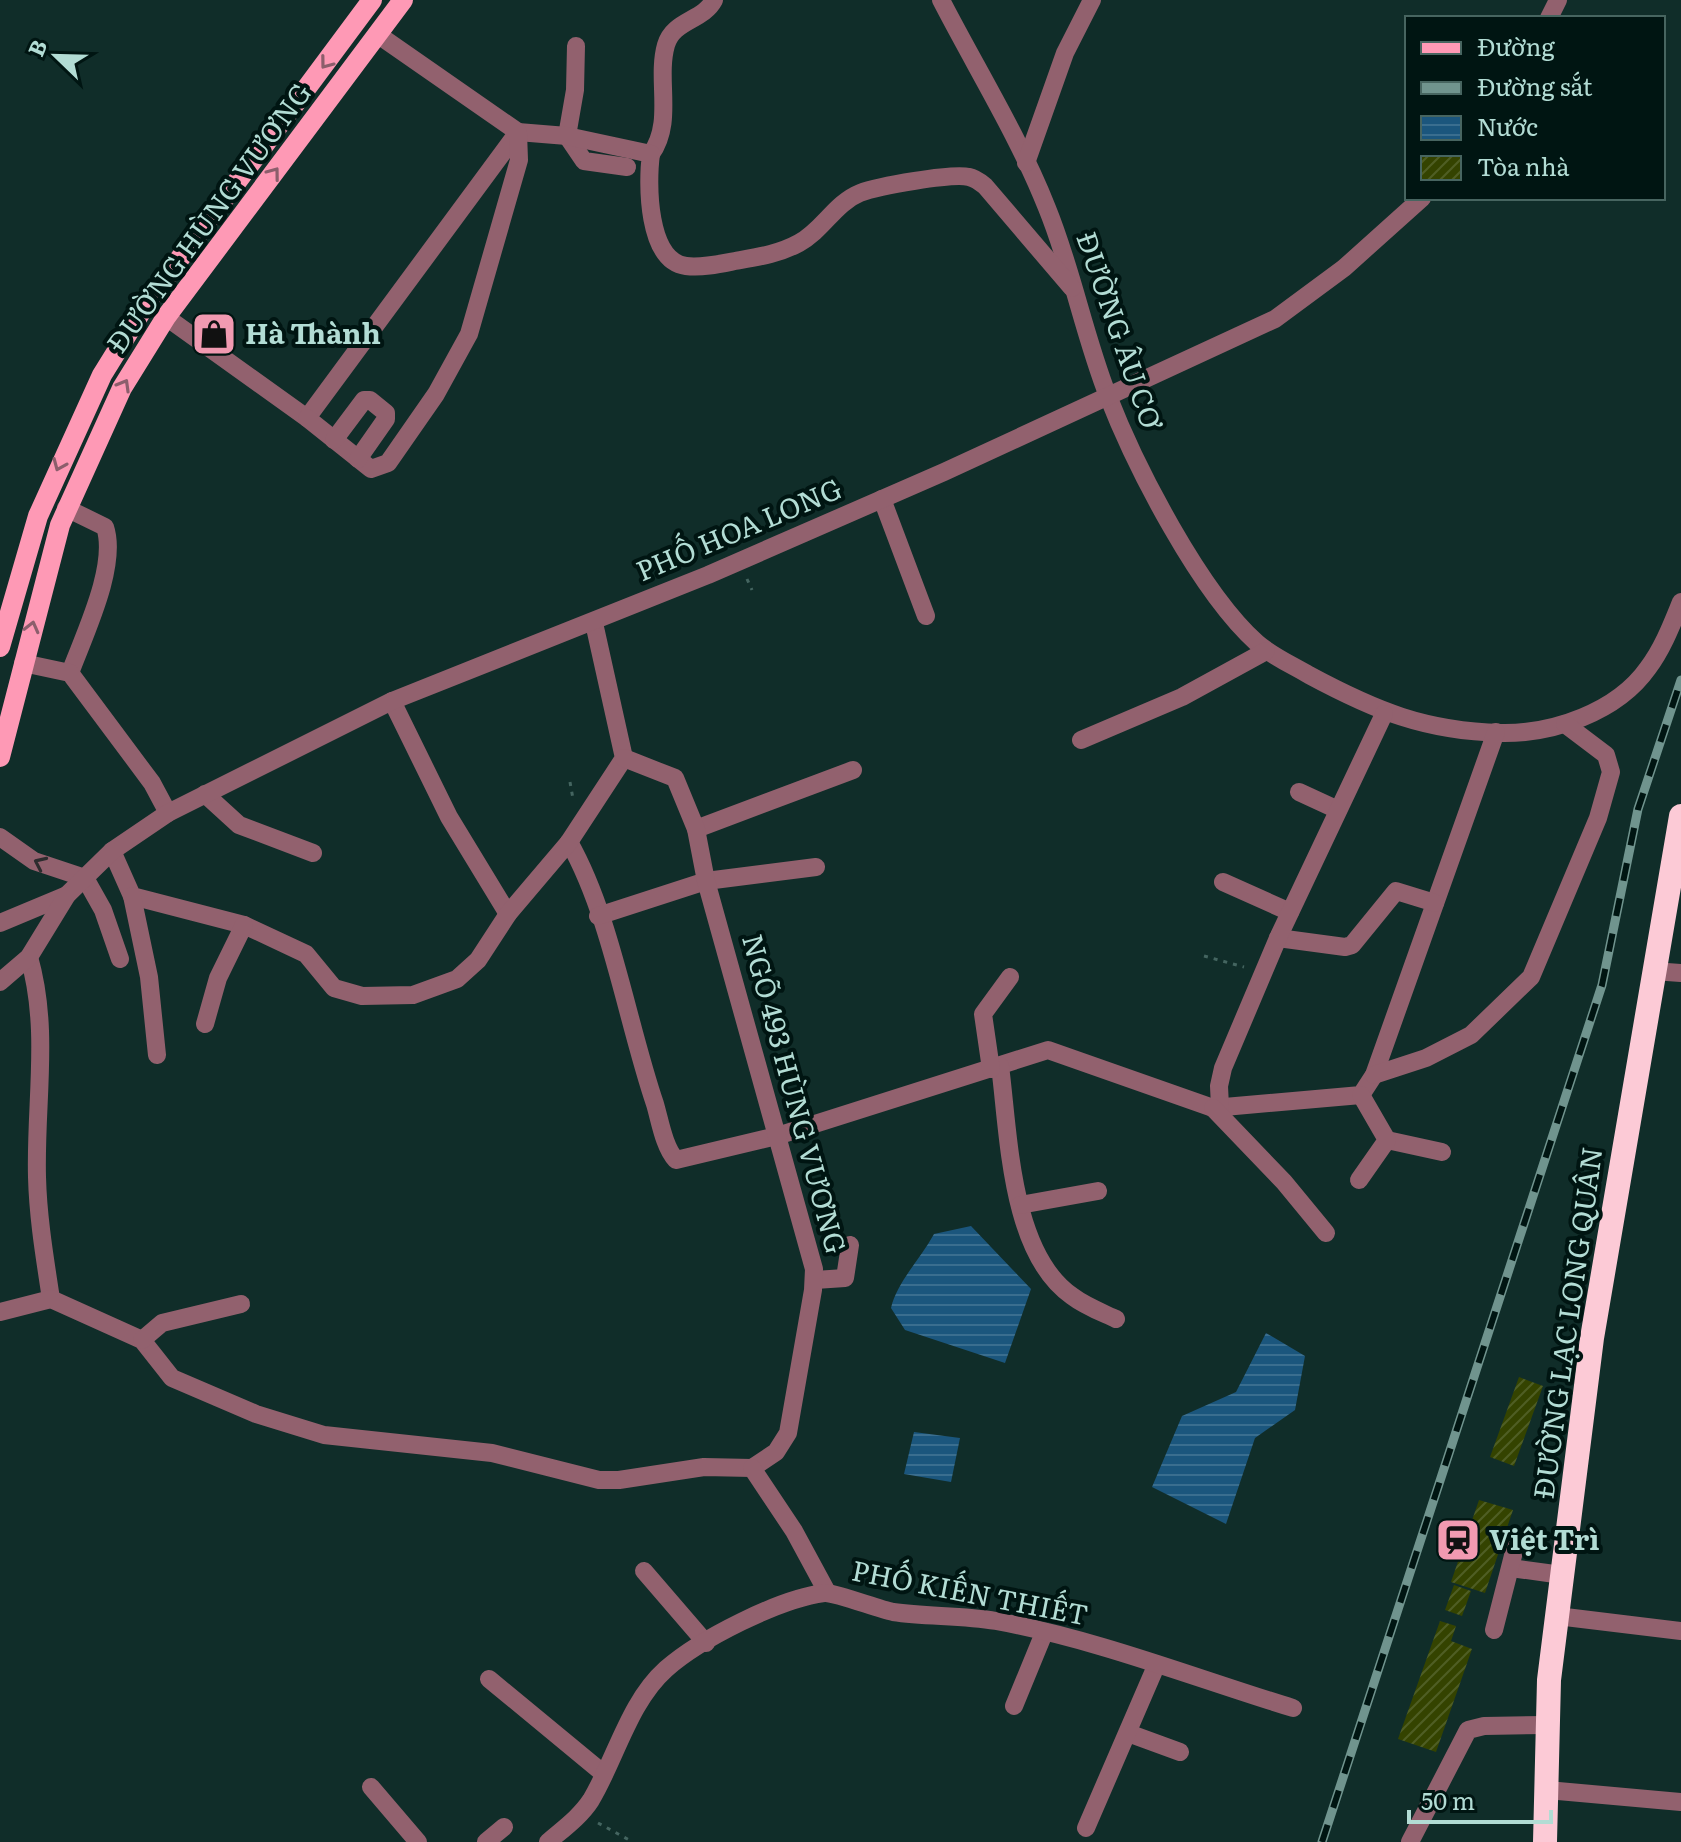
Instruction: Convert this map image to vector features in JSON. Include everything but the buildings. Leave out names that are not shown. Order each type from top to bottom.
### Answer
[{"type":"highway","name":"ĐƯỜNG LẠC LONG QUÂN","points":[[1545,1842],[1546,1725],[1592,1338],[1681,816]]},
{"type":"main road","name":"ĐƯỜNG HÙNG VƯƠNG","points":[[0,647],[38,516],[102,375],[146,304],[372,0]]},
{"type":"main road","name":"ĐƯỜNG HÙNG VƯƠNG","points":[[0,757],[66,508],[122,388],[166,317],[403,0]]},
{"type":"street","points":[[714,0],[709,9],[671,34],[664,66],[662,131],[651,154],[648,178],[658,244],[667,256],[684,266],[713,265],[782,252],[823,226],[846,200],[862,192],[968,176],[985,186],[1072,288]]},
{"type":"street","name":"ĐƯỜNG ÂU CƠ","points":[[941,0],[1048,209],[1108,397],[1134,455],[1186,550],[1221,600],[1266,651],[1384,714],[1444,729],[1525,733],[1565,724],[1621,696],[1647,670],[1681,602]]},
{"type":"street","points":[[1026,163],[1065,53],[1092,0]]},
{"type":"street","points":[[377,34],[518,132],[567,136],[651,154]]},
{"type":"street","points":[[576,46],[575,90],[567,136],[584,161],[627,167]]},
{"type":"street","points":[[307,418],[518,132]]},
{"type":"street","points":[[166,317],[307,418],[371,469],[388,463],[436,394],[469,334],[519,160],[518,132]]},
{"type":"street","name":"PHỐ HOA LONG","points":[[0,982],[29,957],[67,895],[112,851],[168,813],[392,701],[594,623],[882,499],[1275,319],[1344,268],[1420,200]]},
{"type":"street","points":[[334,440],[364,400],[370,400],[386,413],[386,419],[358,459]]},
{"type":"street","points":[[882,499],[926,616]]},
{"type":"street","points":[[66,508],[105,527],[107,535],[103,573],[70,673]]},
{"type":"street","points":[[132,896],[244,925],[306,954],[334,988],[362,996],[390,998],[424,992],[457,979],[478,960],[508,914],[569,842],[624,758],[594,623]]},
{"type":"street","points":[[1081,740],[1182,697],[1266,651]]},
{"type":"street","points":[[23,663],[70,673],[152,783],[168,813]]},
{"type":"street","points":[[392,701],[449,817],[508,914]]},
{"type":"street","points":[[1326,1233],[1216,1108],[1220,1076],[1263,973],[1384,714]]},
{"type":"street","points":[[1374,1075],[1426,1058],[1471,1035],[1531,977],[1598,818],[1611,772],[1606,755],[1565,724]]},
{"type":"street","points":[[1361,1095],[1374,1075],[1496,732]]},
{"type":"street","name":"NGÕ 493 HÙNG VƯƠNG","points":[[624,758],[675,778],[696,829],[706,881],[815,1280],[788,1433],[776,1452],[752,1468]]},
{"type":"street","points":[[696,829],[853,770]]},
{"type":"street","points":[[1299,792],[1338,810]]},
{"type":"street","points":[[205,794],[239,825],[313,853]]},
{"type":"street","points":[[0,837],[34,861],[85,878],[103,910],[120,959]]},
{"type":"street","points":[[569,842],[579,860],[598,916],[673,1156],[682,1161],[777,1136],[1038,1051],[1060,1052],[1216,1108],[1361,1095]]},
{"type":"street","points":[[112,851],[132,896],[149,977],[157,1055]]},
{"type":"street","points":[[598,916],[706,881],[816,867]]},
{"type":"street","points":[[1223,882],[1290,912]]},
{"type":"street","points":[[1278,938],[1345,947],[1352,945],[1396,891],[1435,903]]},
{"type":"street","name":"PHỐ HOA LONG","points":[[0,923],[67,895]]},
{"type":"street","points":[[205,1024],[214,987],[244,925]]},
{"type":"street","points":[[29,957],[38,987],[41,1023],[37,1175],[51,1299]]},
{"type":"street","points":[[1653,971],[1681,973]]},
{"type":"street","points":[[1010,977],[983,1014],[996,1067],[1020,1205],[1037,1254],[1054,1278],[1070,1295],[1116,1319]]},
{"type":"street","points":[[1361,1095],[1387,1140],[1442,1152]]},
{"type":"street","points":[[1359,1180],[1387,1140]]},
{"type":"street","points":[[1020,1205],[1098,1191]]},
{"type":"street","points":[[815,1280],[845,1278],[850,1245]]},
{"type":"street","points":[[0,1312],[51,1299],[142,1340],[172,1378],[256,1414],[324,1435],[492,1453],[599,1480],[619,1480],[704,1467],[752,1468],[794,1531],[827,1592]]},
{"type":"street","points":[[142,1340],[157,1325],[241,1304]]},
{"type":"street","points":[[1494,1630],[1517,1540]]},
{"type":"street","points":[[1511,1568],[1562,1575]]},
{"type":"street","points":[[644,1571],[706,1643]]},
{"type":"street","name":"PHỐ KIẾN THIẾT","points":[[548,1842],[580,1814],[646,1692],[666,1669],[706,1643],[777,1606],[827,1592],[885,1610],[922,1616],[977,1618],[1044,1633],[1293,1708]]},
{"type":"street","points":[[1557,1616],[1681,1631]]},
{"type":"street","points":[[1014,1706],[1044,1633]]},
{"type":"street","points":[[1086,1828],[1156,1666]]},
{"type":"street","points":[[489,1679],[604,1774]]},
{"type":"street","points":[[1410,1842],[1468,1730],[1476,1726],[1546,1725]]},
{"type":"street","points":[[1128,1733],[1180,1752]]},
{"type":"street","points":[[371,1787],[418,1842]]},
{"type":"street","points":[[1547,1790],[1681,1802]]},
{"type":"street","points":[[486,1842],[504,1827]]},
{"type":"path","points":[[1204,956],[1263,973]]},
{"type":"path","points":[[580,1814],[633,1842]]},
{"type":"water","points":[[971,1226],[1031,1289],[1005,1363],[905,1330],[891,1308],[904,1279],[934,1234]]},
{"type":"water","points":[[1266,1333],[1305,1356],[1295,1410],[1255,1438],[1226,1524],[1152,1487],[1182,1416],[1236,1392]]},
{"type":"water","points":[[914,1432],[960,1438],[951,1482],[904,1474]]},
{"type":"railway","points":[[1322,1842],[1602,985],[1638,809],[1681,680]]},
{"type":"place","name":"Hà Thành","points":[[214,334]]},
{"type":"place","name":"Việt Trì","points":[[1458,1540]]}]
